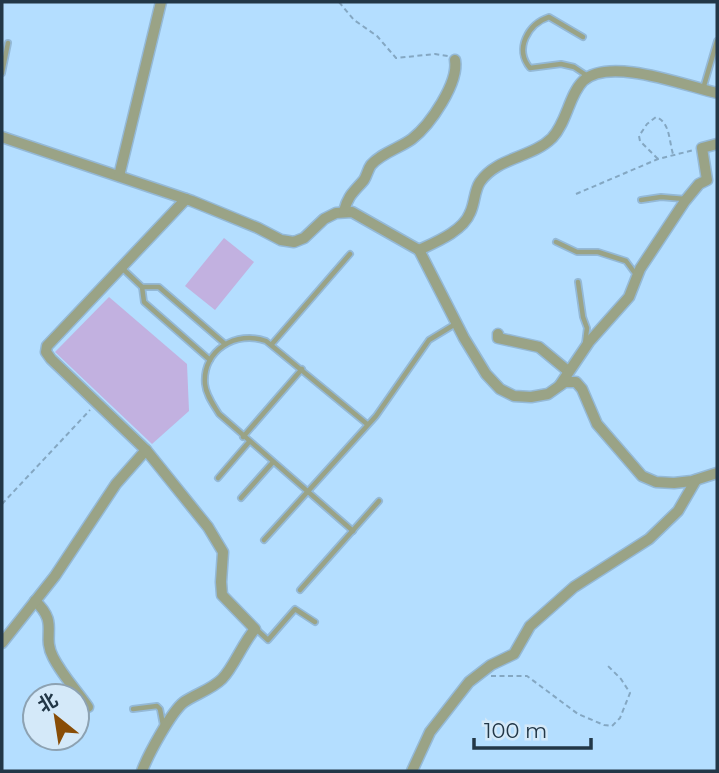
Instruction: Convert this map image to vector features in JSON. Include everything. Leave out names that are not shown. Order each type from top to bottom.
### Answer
[{"type":"street","points":[[119,176],[161,2]]},
{"type":"street","points":[[344,211],[348,197],[365,178],[372,163],[413,139],[435,112],[447,95],[456,74],[456,60]]},
{"type":"street","points":[[419,250],[442,238],[466,220],[479,184],[492,170],[540,147],[552,138],[563,122],[582,82],[590,77],[614,70],[717,93]]},
{"type":"street","points":[[2,136],[186,199],[281,240],[293,242],[304,238],[324,219],[344,211],[352,212],[419,250],[486,374],[500,389],[514,396],[531,397],[548,394],[565,382],[576,382],[582,388],[597,424],[642,476],[656,482],[674,483],[717,473]]},
{"type":"street","points":[[559,386],[584,348],[624,305],[655,243],[686,199],[699,184],[712,178],[702,148],[717,144]]},
{"type":"street","points":[[142,771],[148,755],[174,711],[222,679],[243,643],[255,629],[222,595],[222,548],[169,476],[46,352],[47,346],[186,199]]},
{"type":"street","points":[[498,334],[498,338],[539,347],[568,371]]},
{"type":"street","points":[[2,643],[55,576],[108,494],[146,450]]},
{"type":"street","points":[[412,771],[430,732],[452,701],[491,665],[514,654],[530,626],[573,587],[634,551],[659,531],[678,511],[696,480]]},
{"type":"street","points":[[35,601],[46,611],[51,655],[70,682]]},
{"type":"lane","points":[[583,37],[549,17],[541,20],[529,31],[522,45],[523,56],[530,68],[561,64],[574,67],[590,77]]},
{"type":"lane","points":[[703,90],[717,41]]},
{"type":"lane","points":[[2,73],[8,43]]},
{"type":"lane","points":[[641,200],[661,197],[686,199]]},
{"type":"lane","points":[[556,242],[576,252],[598,252],[626,261],[637,277]]},
{"type":"lane","points":[[272,344],[350,254]]},
{"type":"lane","points":[[121,267],[142,287],[144,302],[210,360]]},
{"type":"lane","points":[[578,282],[587,328],[584,348]]},
{"type":"lane","points":[[142,287],[159,287],[225,344]]},
{"type":"lane","points":[[264,540],[388,400],[429,340],[457,323]]},
{"type":"lane","points":[[353,531],[226,421],[210,400],[205,386],[205,372],[210,360],[225,344],[246,337],[257,337],[272,344],[367,424]]},
{"type":"lane","points":[[243,437],[302,369]]},
{"type":"lane","points":[[218,478],[249,442]]},
{"type":"lane","points":[[241,498],[273,462]]},
{"type":"lane","points":[[300,590],[379,501]]},
{"type":"lane","points":[[255,629],[268,640],[295,609],[315,622]]},
{"type":"lane","points":[[133,709],[157,706],[164,731]]},
{"type":"path","points":[[339,2],[354,20],[377,36],[396,58],[435,54],[456,60]]},
{"type":"path","points":[[658,159],[640,141],[639,136],[656,117],[665,123],[673,156]]},
{"type":"path","points":[[576,194],[658,159],[702,148]]},
{"type":"path","points":[[2,503],[97,402]]},
{"type":"path","points":[[477,676],[527,676],[578,714],[612,726],[620,718],[630,693],[608,666]]},
{"type":"shaded area","points":[[224,238],[254,262],[215,310],[185,286]]},
{"type":"shaded area","points":[[109,297],[187,364],[189,411],[152,444],[55,352]]}]
